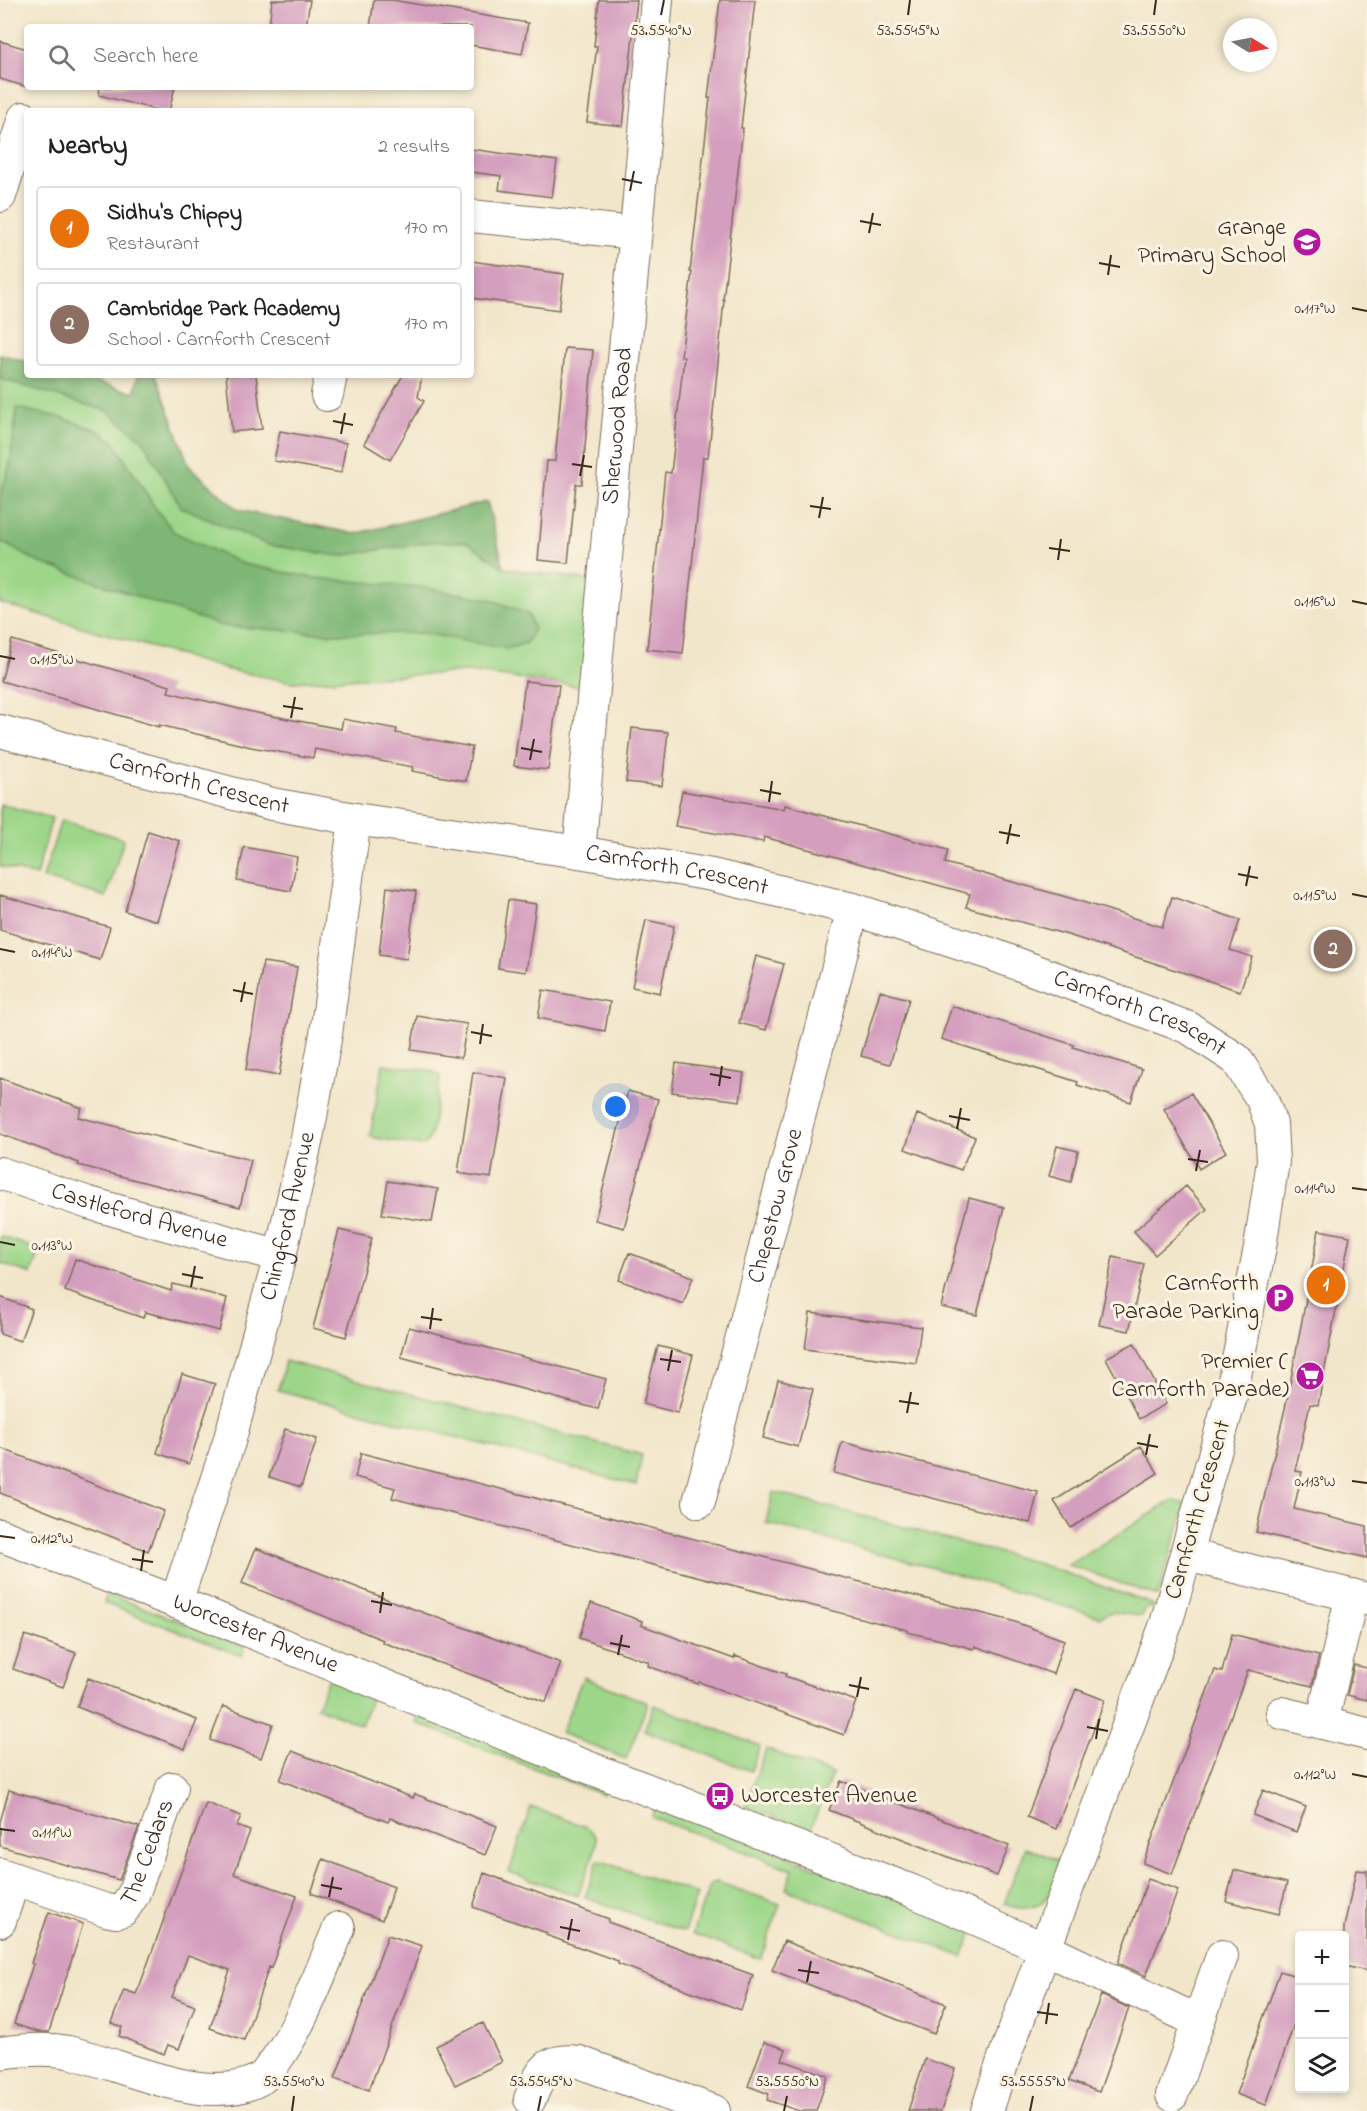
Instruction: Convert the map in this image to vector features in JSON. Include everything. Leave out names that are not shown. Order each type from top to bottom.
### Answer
[{"type":"street","name":"Sherwood Road","points":[[579,852],[657,0]]},
{"type":"street","points":[[0,196],[17,116]]},
{"type":"street","points":[[474,216],[635,233]]},
{"type":"street","name":"Carnforth Crescent","points":[[0,731],[272,804],[712,875],[853,909],[992,954],[1189,1028],[1236,1059],[1262,1099],[1271,1124],[1273,1161],[1270,1192],[1231,1396],[1166,1624],[1004,2058],[987,2111]]},
{"type":"street","name":"Chingford Avenue","points":[[176,1602],[229,1442],[280,1256],[307,1138],[326,1034],[355,819]]},
{"type":"street","name":"Chepstow Grove","points":[[699,1502],[853,909]]},
{"type":"street","name":"Castleford Avenue","points":[[0,1173],[89,1203],[280,1256]]},
{"type":"street","name":"Worcester Avenue","points":[[0,1535],[176,1602],[573,1761],[912,1891],[1045,1949],[1198,2021]]},
{"type":"street","points":[[1187,1555],[1360,1597],[1322,1723]]},
{"type":"street","points":[[1282,1713],[1367,1734]]},
{"type":"street","name":"The Cedars","points":[[0,1921],[7,1877],[106,1910],[116,1912],[123,1910],[133,1895],[172,1788]]},
{"type":"street","points":[[0,2053],[16,2051],[69,2053],[169,2088],[193,2094],[218,2096],[242,2091],[263,2077],[288,2043],[339,1928]]},
{"type":"street","points":[[1172,2095],[1222,1956]]},
{"type":"street","points":[[530,2099],[546,2066],[562,2060],[579,2062],[703,2109]]},
{"type":"green space","points":[[0,354],[24,361],[24,378],[83,378],[134,393],[137,378],[157,378],[189,466],[238,510],[355,534],[487,502],[504,568],[594,581],[584,687],[468,672],[292,682],[229,670],[0,603]]},
{"type":"green space","points":[[0,354],[24,361],[24,378],[83,378],[134,393],[137,378],[157,378],[189,466],[238,510],[355,534],[487,502],[504,568],[467,542],[429,542],[340,556],[268,545],[181,507],[142,439],[107,411],[0,379]]},
{"type":"green space","points":[[17,408],[63,418],[99,431],[114,442],[156,509],[174,532],[243,564],[314,578],[421,587],[490,599],[528,614],[534,629],[526,643],[507,649],[423,633],[334,634],[222,626],[38,562],[0,541],[0,497],[10,464]]},
{"type":"green space","points":[[0,804],[52,818],[36,876],[0,866]]},
{"type":"green space","points":[[61,820],[124,839],[106,897],[43,878]]},
{"type":"green space","points":[[383,1064],[428,1070],[439,1074],[431,1134],[425,1145],[370,1137]]},
{"type":"green space","points":[[0,1236],[39,1250],[31,1274],[0,1263]]},
{"type":"green space","points":[[285,1361],[642,1455],[636,1485],[278,1390]]},
{"type":"green space","points":[[773,1492],[1034,1562],[1154,1605],[1152,1608],[1145,1608],[1141,1616],[1111,1612],[1100,1617],[933,1568],[766,1523]]},
{"type":"green space","points":[[1173,1500],[1186,1504],[1158,1596],[1068,1565]]},
{"type":"green space","points":[[107,1594],[245,1646],[242,1656],[104,1603]]},
{"type":"green space","points":[[583,1677],[648,1703],[626,1759],[561,1733]]},
{"type":"green space","points":[[329,1678],[372,1696],[361,1725],[317,1707]]},
{"type":"green space","points":[[654,1705],[760,1746],[751,1771],[644,1730]]},
{"type":"green space","points":[[419,1714],[606,1785],[603,1795],[416,1723]]},
{"type":"green space","points":[[766,1749],[832,1774],[810,1831],[745,1806]]},
{"type":"green space","points":[[655,1806],[974,1927],[963,1957],[786,1889],[793,1870],[651,1817]]},
{"type":"green space","points":[[531,1807],[586,1827],[595,1836],[595,1850],[578,1896],[509,1872]]},
{"type":"green space","points":[[1025,1847],[1062,1862],[1054,1884],[1044,1900],[1028,1908],[1018,1908],[1004,1904]]},
{"type":"green space","points":[[598,1860],[697,1894],[684,1932],[585,1897]]},
{"type":"green space","points":[[717,1882],[780,1904],[761,1959],[692,1934],[709,1887],[712,1883]]},
{"type":"building","points":[[272,0],[310,0],[306,24],[269,24]]},
{"type":"building","points":[[374,0],[392,0],[528,23],[522,54],[474,46],[474,24],[370,24]]},
{"type":"building","points":[[599,0],[637,0],[623,126],[587,122],[597,46],[594,46]]},
{"type":"building","points":[[720,0],[755,0],[712,423],[708,457],[703,457],[683,653],[647,649],[665,472],[671,473],[684,357],[681,356]]},
{"type":"building","points":[[0,41],[24,48],[24,86],[0,79]]},
{"type":"building","points":[[100,90],[174,90],[170,108],[149,108],[99,95]]},
{"type":"building","points":[[474,149],[557,161],[552,197],[499,190],[501,176],[474,172]]},
{"type":"building","points":[[474,261],[564,274],[559,310],[474,298]]},
{"type":"building","points":[[565,348],[593,350],[582,484],[576,484],[568,563],[538,560],[547,461],[555,461]]},
{"type":"building","points":[[226,378],[256,378],[262,429],[232,432]]},
{"type":"building","points":[[401,378],[421,378],[418,397],[424,401],[390,460],[364,444]]},
{"type":"building","points":[[280,431],[346,443],[341,473],[274,461]]},
{"type":"building","points":[[12,640],[170,686],[168,692],[252,712],[341,729],[343,719],[397,729],[396,733],[472,747],[466,781],[412,771],[413,767],[315,749],[313,758],[251,747],[159,725],[159,727],[1,681]]},
{"type":"building","points":[[525,681],[559,685],[548,770],[514,766]]},
{"type":"building","points":[[632,728],[668,732],[662,786],[626,782]]},
{"type":"building","points":[[682,791],[784,809],[785,805],[948,850],[945,863],[1162,927],[1172,897],[1240,920],[1230,950],[1252,957],[1240,991],[1068,935],[966,907],[970,894],[764,837],[763,842],[675,826]]},
{"type":"building","points":[[148,831],[180,841],[157,921],[125,911]]},
{"type":"building","points":[[244,847],[297,857],[291,891],[237,881]]},
{"type":"building","points":[[387,887],[416,891],[407,959],[379,955]]},
{"type":"building","points":[[0,895],[110,927],[100,960],[0,930]]},
{"type":"building","points":[[508,900],[536,904],[526,972],[498,968]]},
{"type":"building","points":[[646,920],[674,926],[660,993],[632,987]]},
{"type":"building","points":[[756,956],[784,964],[766,1030],[739,1023]]},
{"type":"building","points":[[263,962],[297,967],[279,1076],[246,1070]]},
{"type":"building","points":[[543,990],[610,1002],[605,1031],[538,1018]]},
{"type":"building","points":[[880,991],[909,999],[890,1064],[861,1056]]},
{"type":"building","points":[[952,1006],[1142,1069],[1131,1102],[1077,1085],[1078,1082],[941,1039]]},
{"type":"building","points":[[417,1016],[467,1024],[461,1058],[411,1050]]},
{"type":"building","points":[[676,1063],[744,1073],[740,1101],[672,1092]]},
{"type":"building","points":[[473,1072],[507,1078],[491,1178],[458,1173]]},
{"type":"building","points":[[0,1078],[82,1108],[78,1117],[251,1160],[240,1207],[78,1165],[79,1163],[0,1134]]},
{"type":"building","points":[[628,1091],[658,1099],[624,1228],[595,1220]]},
{"type":"building","points":[[1191,1093],[1226,1152],[1199,1169],[1164,1109]]},
{"type":"building","points":[[917,1114],[975,1137],[961,1170],[905,1149]]},
{"type":"building","points":[[1057,1146],[1078,1151],[1071,1182],[1049,1176]]},
{"type":"building","points":[[388,1181],[438,1189],[432,1222],[382,1214]]},
{"type":"building","points":[[1186,1186],[1207,1209],[1155,1255],[1134,1231]]},
{"type":"building","points":[[969,1198],[1004,1207],[977,1315],[941,1307]]},
{"type":"building","points":[[339,1230],[372,1238],[346,1337],[313,1328]]},
{"type":"building","points":[[1319,1230],[1350,1236],[1318,1405],[1310,1404],[1295,1471],[1302,1472],[1294,1509],[1367,1526],[1367,1558],[1256,1532],[1287,1400]]},
{"type":"building","points":[[629,1253],[693,1277],[683,1304],[619,1280]]},
{"type":"building","points":[[1113,1257],[1144,1264],[1129,1331],[1099,1325]]},
{"type":"building","points":[[75,1259],[171,1291],[173,1284],[227,1298],[219,1331],[145,1312],[143,1318],[65,1291]]},
{"type":"building","points":[[0,1297],[32,1309],[20,1341],[0,1334]]},
{"type":"building","points":[[810,1313],[921,1327],[916,1363],[805,1349]]},
{"type":"building","points":[[409,1327],[606,1379],[598,1409],[401,1357]]},
{"type":"building","points":[[1134,1343],[1166,1404],[1139,1419],[1106,1358]]},
{"type":"building","points":[[658,1346],[693,1355],[678,1413],[643,1404]]},
{"type":"building","points":[[182,1374],[215,1384],[189,1464],[157,1453]]},
{"type":"building","points":[[778,1380],[813,1389],[798,1447],[763,1438]]},
{"type":"building","points":[[285,1429],[317,1439],[301,1487],[269,1477]]},
{"type":"building","points":[[842,1442],[1038,1492],[1030,1523],[834,1473]]},
{"type":"building","points":[[1141,1446],[1158,1473],[1071,1528],[1054,1501]]},
{"type":"building","points":[[0,1448],[164,1511],[148,1551],[0,1493]]},
{"type":"building","points":[[361,1453],[1012,1621],[1064,1640],[1053,1674],[975,1646],[974,1649],[907,1632],[907,1630],[392,1498],[395,1488],[355,1477]]},
{"type":"building","points":[[256,1548],[561,1663],[546,1702],[382,1642],[383,1640],[242,1583]]},
{"type":"building","points":[[591,1603],[642,1621],[641,1625],[734,1659],[735,1656],[786,1674],[785,1676],[856,1701],[844,1735],[699,1682],[698,1684],[648,1666],[649,1662],[579,1638]]},
{"type":"building","points":[[1232,1634],[1319,1656],[1312,1686],[1248,1670],[1172,1874],[1143,1863],[1215,1670],[1222,1672]]},
{"type":"building","points":[[25,1635],[76,1653],[63,1687],[13,1669]]},
{"type":"building","points":[[1354,1665],[1367,1668],[1367,1700],[1347,1695]]},
{"type":"building","points":[[88,1678],[197,1720],[185,1749],[77,1707]]},
{"type":"building","points":[[1076,1689],[1105,1700],[1056,1829],[1027,1817]]},
{"type":"building","points":[[223,1706],[273,1724],[261,1758],[210,1740]]},
{"type":"building","points":[[292,1751],[413,1798],[415,1794],[497,1826],[485,1855],[390,1818],[388,1822],[280,1780]]},
{"type":"building","points":[[841,1781],[1009,1846],[997,1876],[829,1810]]},
{"type":"building","points":[[9,1790],[139,1827],[119,1880],[0,1846],[0,1822]]},
{"type":"building","points":[[1263,1790],[1306,1807],[1296,1832],[1253,1815]]},
{"type":"building","points":[[206,1803],[241,1816],[237,1826],[250,1831],[234,1874],[297,1896],[244,2040],[210,2028],[230,1970],[188,1955],[172,1997],[195,2006],[179,2049],[168,2045],[164,2054],[119,2036],[122,2027],[111,2023],[124,1990],[136,1994],[140,1985]]},
{"type":"building","points":[[323,1859],[394,1887],[382,1920],[311,1893]]},
{"type":"building","points":[[1234,1870],[1287,1883],[1279,1914],[1226,1901]]},
{"type":"building","points":[[1356,1870],[1367,1871],[1367,1971],[1349,1967],[1349,1931],[1344,1931]]},
{"type":"building","points":[[484,1873],[609,1919],[608,1922],[753,1975],[741,2010],[618,1964],[618,1961],[546,1935],[547,1933],[473,1907]]},
{"type":"building","points":[[1148,1879],[1178,1890],[1146,1976],[1118,1963]]},
{"type":"building","points":[[49,1912],[83,1924],[49,2032],[38,2032],[14,2024],[33,1964],[31,1963]]},
{"type":"building","points":[[388,1935],[422,1946],[369,2090],[335,2078]]},
{"type":"building","points":[[784,1941],[946,2004],[934,2034],[772,1970]]},
{"type":"building","points":[[1280,1971],[1295,1976],[1295,2022],[1266,2105],[1236,2094]]},
{"type":"building","points":[[1101,1995],[1129,2008],[1099,2092],[1069,2081]]},
{"type":"building","points":[[483,2023],[502,2062],[455,2085],[436,2046]]},
{"type":"building","points":[[764,2042],[786,2049],[782,2060],[828,2076],[816,2111],[799,2111],[767,2100],[769,2094],[748,2086]]},
{"type":"building","points":[[925,2059],[955,2069],[941,2111],[908,2111]]},
{"type":"place","name":"Grange Primary School","points":[[1307,242]]},
{"type":"place","name":"Cambridge Park Academy","points":[[1333,949]]},
{"type":"place","name":"Sidhu's Chippy","points":[[1326,1285]]},
{"type":"place","name":"Carnforth Parade Parking","points":[[1280,1298]]},
{"type":"place","name":"Premier ( Carnforth Parade)","points":[[1310,1376]]},
{"type":"place","name":"Worcester Avenue","points":[[720,1796]]}]
